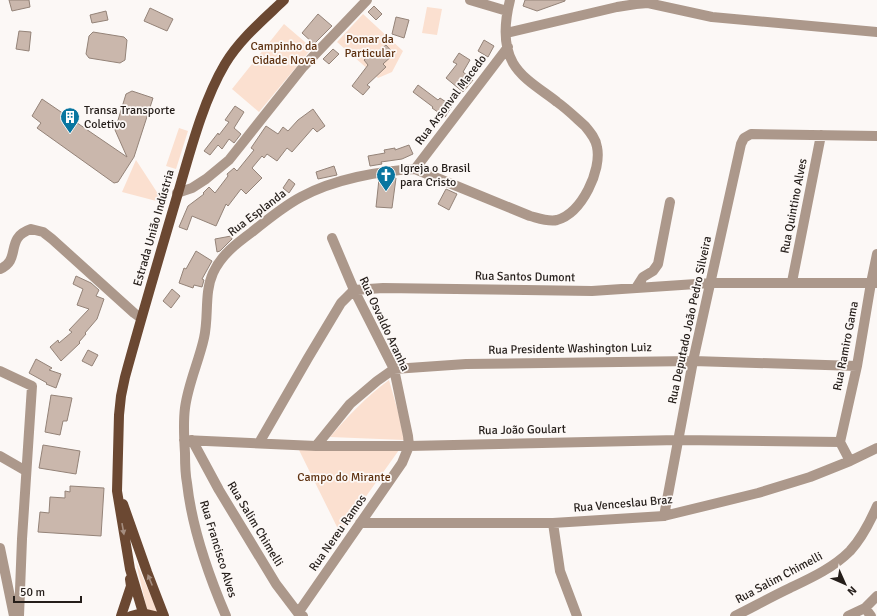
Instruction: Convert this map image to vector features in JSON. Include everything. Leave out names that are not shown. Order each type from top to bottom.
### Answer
[{"type":"main road","name":"Estrada União Indústria","points":[[143,614],[130,569],[117,491],[121,396],[141,318],[205,107],[225,64],[234,50],[255,27],[284,0]]},
{"type":"main road","name":"Estrada União Indústria","points":[[117,491],[124,506],[164,616]]},
{"type":"main road","points":[[121,616],[130,586],[130,569]]},
{"type":"main road","points":[[131,616],[143,614],[155,616]]},
{"type":"street","points":[[178,193],[192,188],[206,179],[229,160],[303,67],[367,0]]},
{"type":"street","points":[[470,0],[507,11]]},
{"type":"street","name":"Rua Esplanda","points":[[188,440],[185,408],[204,337],[209,283],[213,272],[220,260],[230,250],[286,206],[302,196],[346,180],[395,170],[415,169],[530,216],[546,220],[557,220],[569,214],[580,203],[587,193],[593,179],[598,156],[597,146],[586,126],[522,73],[513,63],[508,47],[505,24],[510,0]]},
{"type":"street","points":[[506,33],[617,7],[648,3],[712,17],[877,32]]},
{"type":"street","name":"Rua Arsonval Macedo","points":[[415,169],[508,47]]},
{"type":"street","name":"Rua Deputado João Pedro Silveira","points":[[664,516],[694,361],[741,144],[744,138],[751,134],[820,135]]},
{"type":"street","points":[[820,135],[877,136]]},
{"type":"street","name":"Rua Quintino Alves","points":[[792,282],[820,135]]},
{"type":"street","points":[[636,288],[643,277],[653,271],[658,264],[670,202]]},
{"type":"street","points":[[1,268],[8,265],[11,261],[13,248],[20,234],[31,228],[43,232],[141,318]]},
{"type":"street","name":"Rua Osvaldo Aranha","points":[[332,238],[354,290],[394,369],[409,446]]},
{"type":"street","name":"Rua Ramiro Gama","points":[[840,442],[874,282],[877,254]]},
{"type":"street","name":"Rua Santos Dumont","points":[[354,290],[383,288],[592,291],[711,283],[874,282]]},
{"type":"street","points":[[259,443],[341,303],[354,290]]},
{"type":"street","name":"Rua Presidente Washington Luiz","points":[[394,369],[466,364],[694,361],[857,366]]},
{"type":"street","points":[[316,446],[350,404],[394,369]]},
{"type":"street","points":[[0,371],[32,386],[19,616]]},
{"type":"street","name":"Rua João Goulart","points":[[188,440],[316,446],[409,446],[678,440],[840,442]]},
{"type":"street","name":"Rua Salim Chimelli","points":[[188,440],[276,584],[300,614]]},
{"type":"street","name":"Rua Francisco Alves","points":[[188,440],[186,482],[196,530],[226,616]]},
{"type":"street","points":[[840,442],[850,461]]},
{"type":"street","name":"Rua Nereu Ramos","points":[[300,614],[360,523],[402,463],[409,446]]},
{"type":"street","name":"Rua Venceslau Braz","points":[[360,523],[553,523],[664,516],[758,493],[810,477],[850,461],[877,448]]},
{"type":"street","points":[[0,456],[26,471]]},
{"type":"street","name":"Rua Salim Chimelli","points":[[735,616],[814,576],[839,560],[850,551],[859,539],[867,527],[877,506]]},
{"type":"street","points":[[553,523],[560,571],[577,616]]},
{"type":"street","points":[[0,548],[14,616]]},
{"type":"street","points":[[848,616],[868,612],[877,596]]},
{"type":"green space","points":[[427,7],[442,9],[437,35],[422,33]]},
{"type":"green space","name":"Pomar da Particular","points":[[363,14],[403,51],[392,72],[378,78],[337,42]]},
{"type":"green space","name":"Campinho da Cidade Nova","points":[[284,24],[312,48],[259,112],[232,89]]},
{"type":"green space","points":[[179,128],[188,131],[176,169],[166,166]]},
{"type":"green space","points":[[136,160],[164,203],[122,192]]},
{"type":"green space","name":"Campo do Mirante","points":[[389,380],[399,415],[404,440],[330,437],[358,407]]},
{"type":"green space","name":"Campo do Mirante","points":[[299,450],[399,450],[340,533]]},
{"type":"green space","points":[[136,562],[158,612],[147,610]]},
{"type":"building","points":[[9,0],[29,0],[30,7],[12,11]]},
{"type":"building","points":[[525,0],[565,1],[537,11],[523,6]]},
{"type":"building","points":[[374,6],[382,14],[376,20],[368,12]]},
{"type":"building","points":[[150,8],[173,19],[167,31],[144,21]]},
{"type":"building","points":[[106,11],[108,20],[92,23],[90,15]]},
{"type":"building","points":[[318,14],[332,26],[314,44],[302,33]]},
{"type":"building","points":[[396,17],[409,20],[404,38],[392,34]]},
{"type":"building","points":[[19,31],[31,32],[29,51],[16,49]]},
{"type":"building","points":[[93,32],[124,37],[127,40],[125,60],[120,63],[89,58],[86,54],[89,36]]},
{"type":"building","points":[[484,40],[494,46],[488,57],[478,51]]},
{"type":"building","points":[[386,45],[394,54],[383,64],[386,67],[367,85],[370,87],[363,95],[352,86],[368,65],[364,60],[373,52],[375,54]]},
{"type":"building","points":[[333,49],[339,54],[329,64],[323,59]]},
{"type":"building","points":[[459,53],[470,60],[463,72],[473,80],[463,92],[446,78],[457,64],[453,62]]},
{"type":"building","points":[[418,85],[438,100],[440,98],[452,106],[445,117],[413,92]]},
{"type":"building","name":"Transa Transporte Coletivo","points":[[132,91],[153,98],[134,157],[118,182],[114,183],[37,128],[41,123],[32,116],[42,99],[127,157],[115,130],[126,94]]},
{"type":"building","points":[[235,106],[244,112],[234,128],[241,134],[234,143],[229,139],[222,149],[218,145],[210,155],[204,151],[229,122],[225,120]]},
{"type":"building","points":[[313,109],[325,126],[317,132],[313,128],[292,152],[287,148],[277,161],[267,154],[264,158],[262,156],[252,168],[262,178],[246,194],[241,189],[228,206],[226,204],[216,226],[192,216],[187,230],[179,227],[188,206],[204,194],[203,193],[209,187],[215,193],[228,176],[227,174],[234,168],[237,171],[254,150],[251,148],[266,126],[278,134],[283,127],[288,131],[298,120]]},
{"type":"building","points":[[409,145],[413,154],[402,159],[381,162],[382,164],[370,166],[368,156],[385,153],[384,150],[395,148],[395,150]]},
{"type":"building","points":[[334,166],[337,175],[318,179],[316,172]]},
{"type":"building","name":"Igreja o Brasil para Cristo","points":[[396,178],[392,208],[376,207],[379,179]]},
{"type":"building","points":[[289,179],[295,184],[289,193],[283,188]]},
{"type":"building","points":[[446,189],[457,194],[449,210],[438,204]]},
{"type":"building","points":[[231,236],[232,239],[220,251],[217,252],[215,239]]},
{"type":"building","points":[[196,251],[212,261],[202,279],[204,280],[202,287],[194,285],[193,288],[179,283],[184,268],[186,269]]},
{"type":"building","points":[[76,276],[91,283],[99,290],[96,296],[104,299],[97,319],[85,333],[86,334],[79,342],[80,343],[61,361],[50,347],[58,340],[59,343],[72,332],[69,330],[89,309],[77,305],[83,289],[73,284]]},
{"type":"building","points":[[172,289],[180,296],[171,308],[163,301]]},
{"type":"building","points":[[88,350],[98,355],[92,366],[82,361]]},
{"type":"building","points":[[36,359],[52,368],[49,370],[61,374],[56,388],[46,384],[47,383],[29,373]]},
{"type":"building","points":[[51,395],[72,398],[67,421],[63,421],[60,435],[45,432]]},
{"type":"building","points":[[43,445],[80,451],[76,474],[39,468]]},
{"type":"building","points":[[70,486],[104,488],[101,536],[38,532],[40,512],[49,513],[50,497],[65,498],[65,491],[70,492]]},
{"type":"place","name":"Transa Transporte Coletivo","points":[[70,134]]},
{"type":"place","name":"Igreja o Brasil para Cristo","points":[[386,192]]}]
